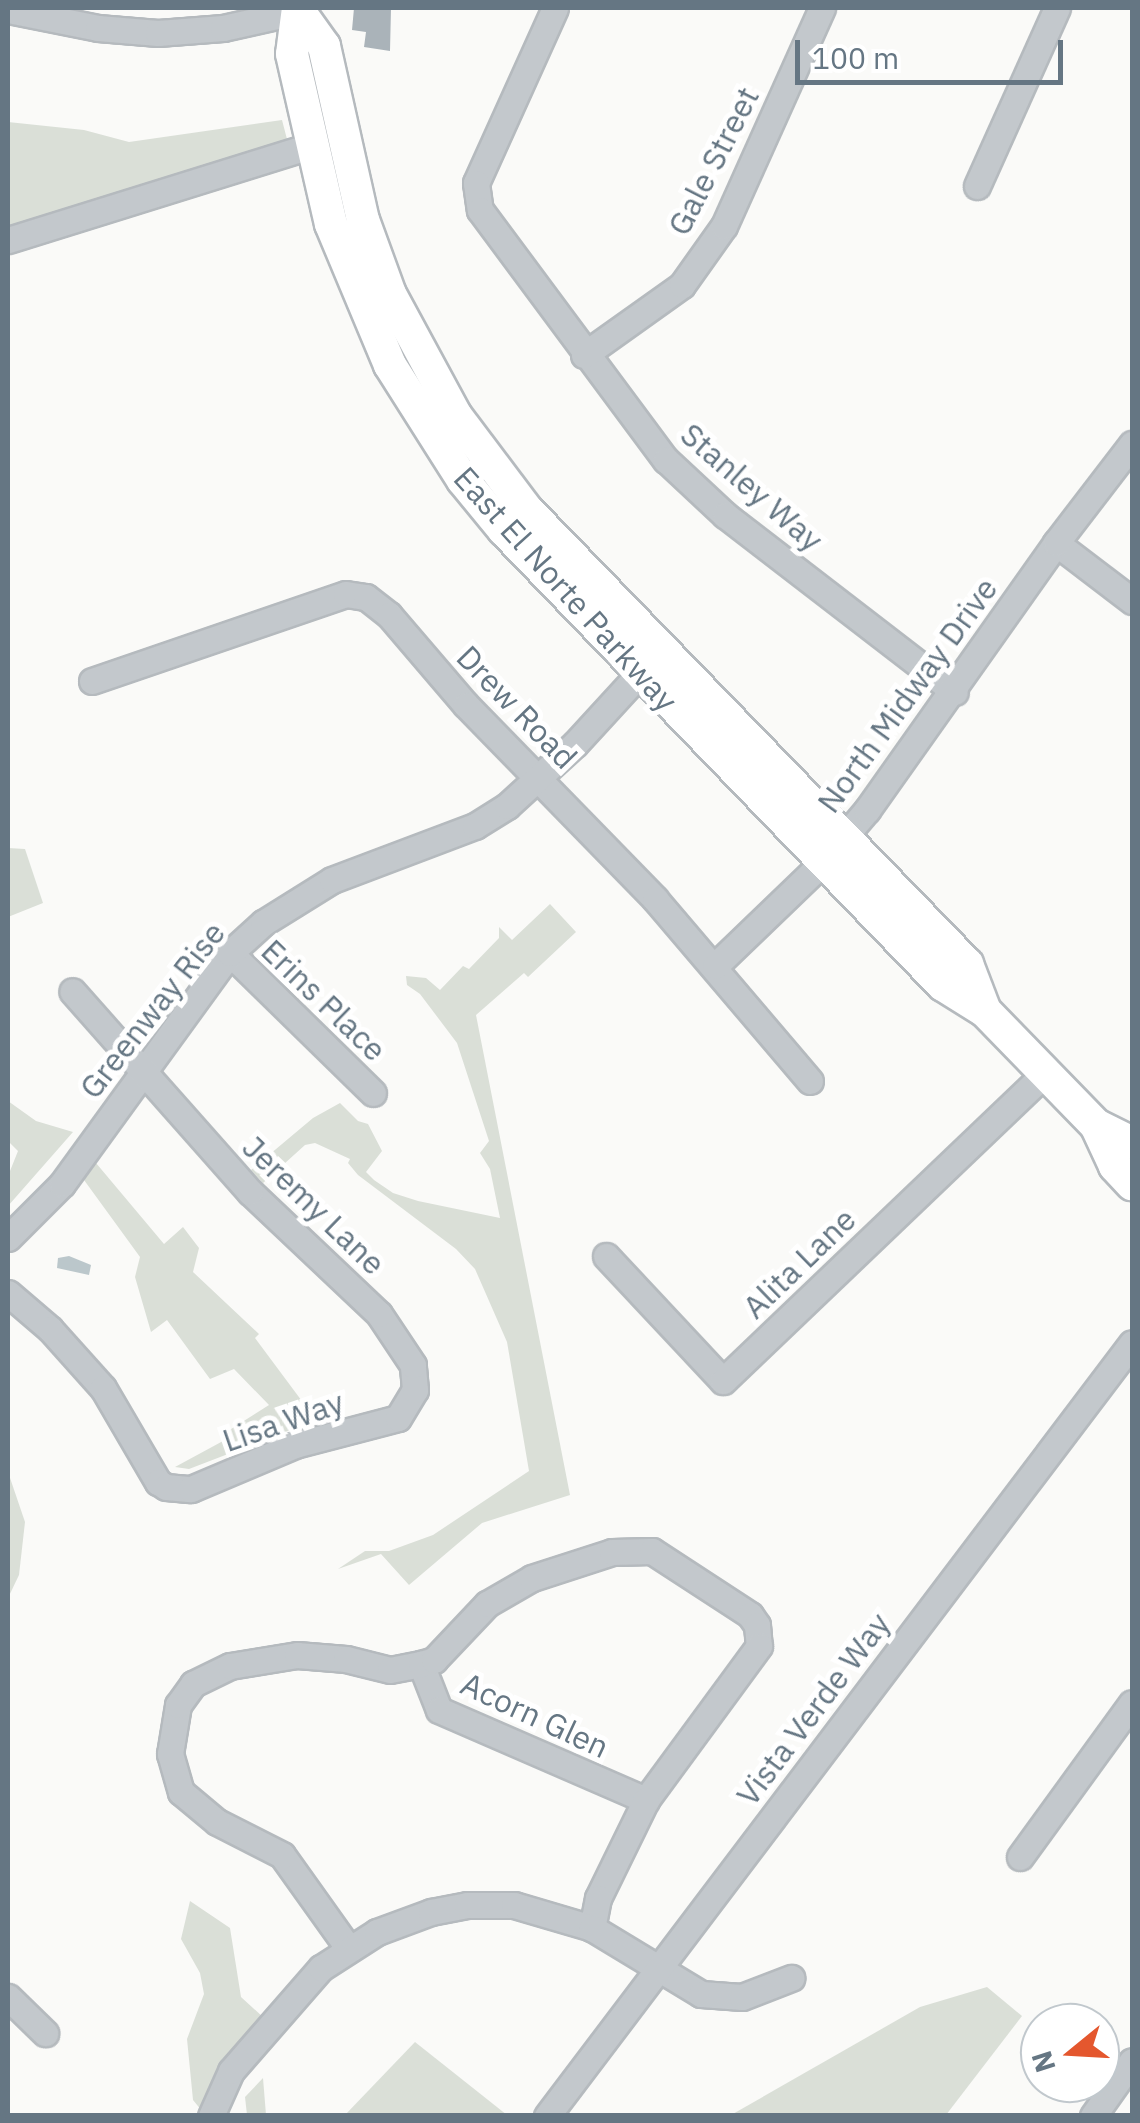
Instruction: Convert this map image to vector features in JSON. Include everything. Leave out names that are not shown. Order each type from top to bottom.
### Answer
[{"type":"main road","name":"East El Norte Parkway","points":[[299,9],[292,54],[330,224],[360,299],[420,418],[504,530],[844,837],[967,964],[986,1011]]},
{"type":"main road","name":"East El Norte Parkway","points":[[299,9],[324,46],[363,220],[390,294],[456,416],[526,509],[822,863],[943,985],[986,1011],[1096,1125],[1132,1143]]},
{"type":"main road","name":"East El Norte Parkway","points":[[1096,1125],[1115,1166],[1132,1184]]},
{"type":"street","name":"Stanley Way","points":[[556,8],[476,183],[480,210],[584,355],[666,460],[725,515],[955,692]]},
{"type":"street","name":"Gale Street","points":[[584,355],[682,285],[724,226],[822,8]]},
{"type":"street","points":[[977,186],[1057,8]]},
{"type":"street","points":[[8,10],[98,28],[156,20],[222,28],[299,9]]},
{"type":"street","points":[[8,240],[310,146]]},
{"type":"street","name":"North Midway Drive","points":[[714,966],[844,837],[955,692],[1056,543],[1132,444]]},
{"type":"street","points":[[1056,543],[1132,601]]},
{"type":"street","name":"Drew Road","points":[[92,681],[346,594],[366,597],[389,615],[466,705],[714,966],[810,1081]]},
{"type":"street","name":"Greenway Rise","points":[[8,1238],[62,1184],[230,953],[263,922],[332,880],[475,826],[540,779],[651,661]]},
{"type":"street","name":"Erins Place","points":[[230,953],[373,1092]]},
{"type":"street","name":"Jeremy Lane","points":[[72,991],[250,1192],[378,1314],[413,1365],[412,1398]]},
{"type":"street","name":"Alita Lane","points":[[606,1256],[723,1381],[1044,1074]]},
{"type":"street","name":"Lisa Way","points":[[8,1293],[50,1330],[104,1388],[158,1482],[166,1487],[191,1489],[295,1445],[398,1418],[412,1398]]},
{"type":"street","name":"Vista Verde Way","points":[[546,2116],[1130,1353]]},
{"type":"street","points":[[348,1949],[282,1855],[217,1822],[181,1792],[170,1754],[178,1705],[192,1684],[230,1666],[280,1657],[346,1658],[390,1670],[421,1664],[434,1660],[487,1604],[532,1578],[612,1552],[652,1551],[672,1560],[750,1615],[757,1624],[759,1646],[646,1800],[598,1898],[592,1928]]},
{"type":"street","name":"Acorn Glen","points":[[421,1664],[439,1710],[646,1800]]},
{"type":"street","points":[[1020,1857],[1132,1703]]},
{"type":"street","points":[[211,2116],[230,2071],[322,1968],[378,1932],[467,1904],[514,1906],[592,1928],[701,1994],[742,1997],[790,1978]]},
{"type":"street","points":[[8,1997],[45,2032]]},
{"type":"street","points":[[1093,2116],[1132,2061]]},
{"type":"shaded area","points":[[282,120],[288,143],[8,235],[8,122],[84,130],[129,142]]},
{"type":"shaded area","points":[[8,848],[25,849],[43,903],[8,917]]},
{"type":"shaded area","points":[[550,904],[576,932],[528,977],[524,973],[476,1015],[570,1495],[482,1523],[409,1585],[381,1554],[338,1569],[365,1551],[389,1551],[433,1535],[529,1471],[507,1342],[475,1269],[456,1249],[358,1175],[348,1163],[350,1159],[315,1143],[305,1145],[263,1183],[251,1170],[313,1118],[340,1103],[358,1121],[368,1124],[382,1151],[366,1172],[374,1180],[393,1193],[418,1201],[500,1218],[490,1169],[480,1153],[489,1141],[457,1043],[420,994],[407,985],[406,976],[426,978],[440,990],[463,966],[469,969],[499,938],[499,927],[512,940]]},
{"type":"shaded area","points":[[8,1101],[36,1121],[73,1132],[8,1206],[8,1176],[18,1151],[8,1141]]},
{"type":"shaded area","points":[[96,1163],[164,1244],[183,1227],[199,1248],[193,1272],[259,1334],[255,1338],[316,1420],[189,1469],[175,1467],[223,1441],[228,1431],[269,1405],[234,1369],[210,1379],[167,1320],[151,1332],[135,1277],[140,1257],[84,1180]]},
{"type":"shaded area","points":[[69,1256],[91,1265],[89,1275],[57,1268],[58,1258]]},
{"type":"shaded area","points":[[8,1472],[25,1522],[19,1575],[8,1598]]},
{"type":"shaded area","points":[[190,1901],[230,1928],[241,1997],[264,2018],[202,2111],[193,2100],[187,2039],[204,1994],[200,1973],[181,1939]]},
{"type":"shaded area","points":[[987,1987],[1020,2014],[946,2115],[731,2115],[920,2007]]},
{"type":"shaded area","points":[[415,2042],[507,2115],[345,2115]]},
{"type":"shaded area","points":[[263,2078],[266,2115],[247,2115],[245,2097]]},
{"type":"building","points":[[354,8],[391,8],[390,51],[364,47],[366,32],[352,30]]}]
